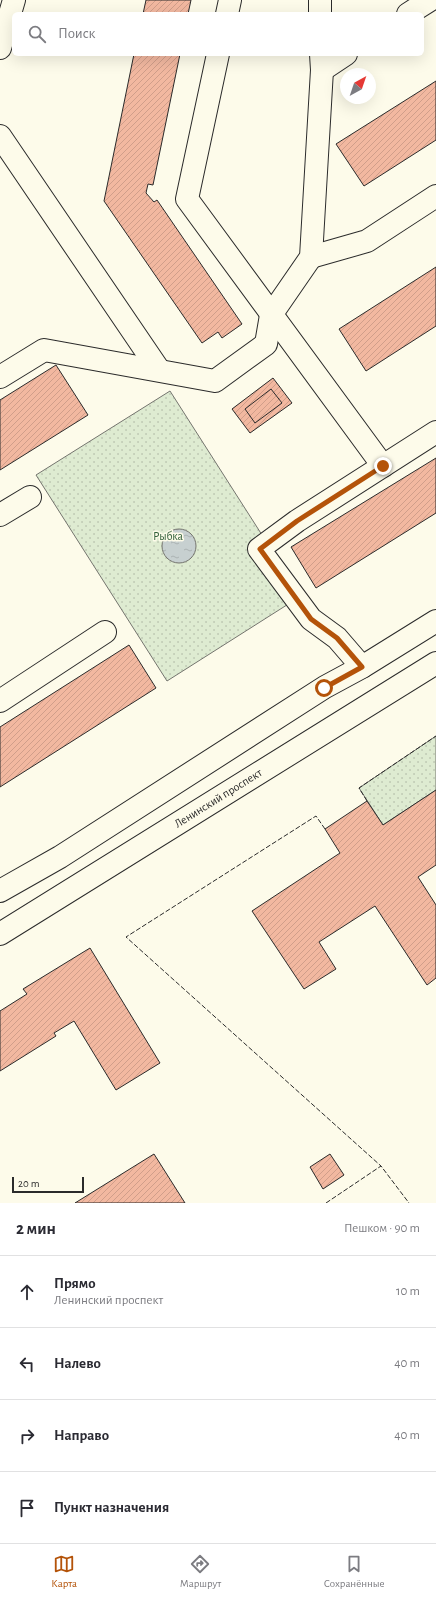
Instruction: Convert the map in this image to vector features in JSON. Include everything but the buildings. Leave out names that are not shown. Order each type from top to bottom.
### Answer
[{"type":"main road","points":[[0,48],[14,0]]},
{"type":"main road","points":[[227,12],[230,0]]},
{"type":"main road","points":[[320,0],[320,12]]},
{"type":"main road","points":[[411,12],[430,0]]},
{"type":"main road","points":[[218,56],[187,199],[383,466]]},
{"type":"main road","points":[[0,377],[44,350],[215,381],[266,344],[272,315],[312,257],[321,62],[340,56]]},
{"type":"main road","points":[[0,136],[159,370]]},
{"type":"main road","points":[[312,257],[367,241],[436,196]]},
{"type":"main road","points":[[362,667],[337,638],[311,619],[260,549],[297,521],[436,432]]},
{"type":"main road","points":[[0,516],[30,497]]},
{"type":"main road","points":[[0,892],[60,857],[324,688],[362,667],[436,621]]},
{"type":"main road","points":[[0,701],[105,632]]},
{"type":"main road","name":"Ленинский проспект","points":[[0,934],[436,663]]},
{"type":"green space","name":"Рыбка","points":[[170,391],[301,596],[167,681],[36,475]]},
{"type":"green space","points":[[436,736],[436,790],[383,825],[359,788]]},
{"type":"water","points":[[176,529],[182,529],[186,530],[193,536],[196,546],[195,553],[189,560],[182,563],[176,563],[172,562],[165,556],[162,549],[162,543],[163,539],[169,532]]},
{"type":"fence","points":[[367,801],[359,788],[436,736]]},
{"type":"fence","points":[[325,829],[316,816],[126,937],[381,1166]]},
{"type":"fence","points":[[326,1203],[381,1166],[409,1203]]},
{"type":"route","points":[[324,688],[362,667],[337,638],[311,619],[260,549],[297,521],[383,466]]}]
